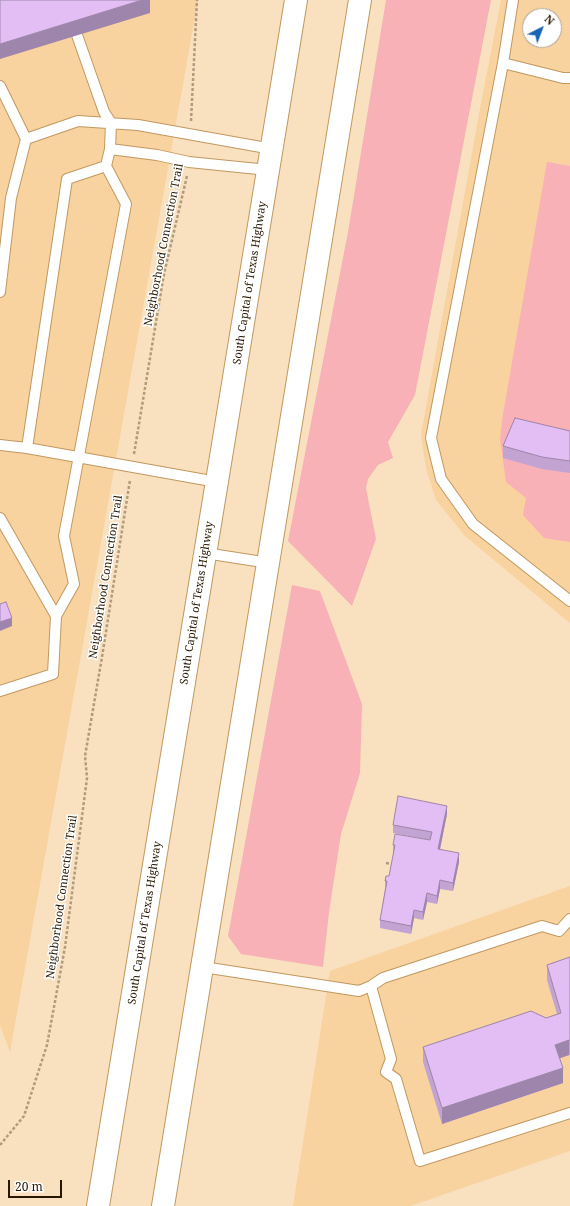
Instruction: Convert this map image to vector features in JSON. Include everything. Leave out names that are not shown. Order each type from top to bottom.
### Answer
[{"type":"highway","name":"South Capital of Texas Highway","points":[[98,1206],[296,0]]},
{"type":"highway","points":[[164,1206],[360,0]]},
{"type":"lane","points":[[513,0],[503,64],[432,438],[441,479],[473,524],[570,601]]},
{"type":"lane","points":[[0,691],[53,674],[56,616],[74,584],[64,536],[126,204],[106,166],[110,149],[111,123],[104,112],[77,35]]},
{"type":"lane","points":[[503,64],[563,78],[570,78]]},
{"type":"lane","points":[[0,86],[26,139],[12,198],[0,292]]},
{"type":"lane","points":[[26,139],[78,121],[138,125],[190,135],[270,160]]},
{"type":"lane","points":[[110,149],[157,155],[189,162],[270,160]]},
{"type":"lane","points":[[27,448],[67,179],[106,166]]},
{"type":"lane","points":[[0,445],[27,448],[217,482]]},
{"type":"lane","points":[[0,518],[56,616]]},
{"type":"lane","points":[[205,553],[268,563]]},
{"type":"lane","points":[[203,967],[359,991],[371,986],[383,978],[542,926],[559,931],[570,919]]},
{"type":"lane","points":[[371,986],[391,1059],[386,1072],[396,1079],[420,1162],[570,1113]]},
{"type":"path","points":[[190,135],[197,0]]},
{"type":"path","name":"Neighborhood Connection Trail","points":[[0,1145],[24,1116],[48,1044],[65,947],[86,778],[85,756],[164,274],[189,162]]},
{"type":"path","points":[[386,863],[399,866]]},
{"type":"shaded area","points":[[0,0],[198,0],[10,1052],[0,1025]]},
{"type":"shaded area","points":[[386,0],[491,0],[415,395],[388,442],[393,458],[378,465],[368,479],[366,488],[376,539],[352,606],[288,541],[348,232]]},
{"type":"shaded area","points":[[501,0],[570,0],[570,623],[465,536],[436,500],[426,468],[421,435]]},
{"type":"shaded area","points":[[547,162],[570,166],[570,542],[544,538],[523,515],[526,498],[506,482],[500,439],[503,414]]},
{"type":"shaded area","points":[[292,585],[320,591],[362,704],[360,773],[341,834],[329,912],[323,967],[241,954],[228,936]]},
{"type":"shaded area","points":[[570,886],[570,1151],[410,1206],[293,1206],[330,971]]},
{"type":"building","points":[[0,0],[142,0],[0,44]]},
{"type":"building","points":[[515,418],[570,431],[570,461],[542,457],[503,446]]},
{"type":"building","points":[[6,602],[12,618],[0,622],[0,604]]},
{"type":"building","points":[[398,796],[447,806],[438,849],[459,853],[453,883],[440,880],[437,896],[427,893],[423,912],[414,910],[411,926],[380,920],[387,881],[385,881],[386,876],[389,876],[395,845],[393,845],[395,834],[430,840],[432,832],[393,825]]},
{"type":"building","points":[[570,957],[570,1041],[569,1040],[555,1045],[563,1068],[442,1108],[423,1047],[531,1011],[546,1018],[561,1013],[547,965]]}]
